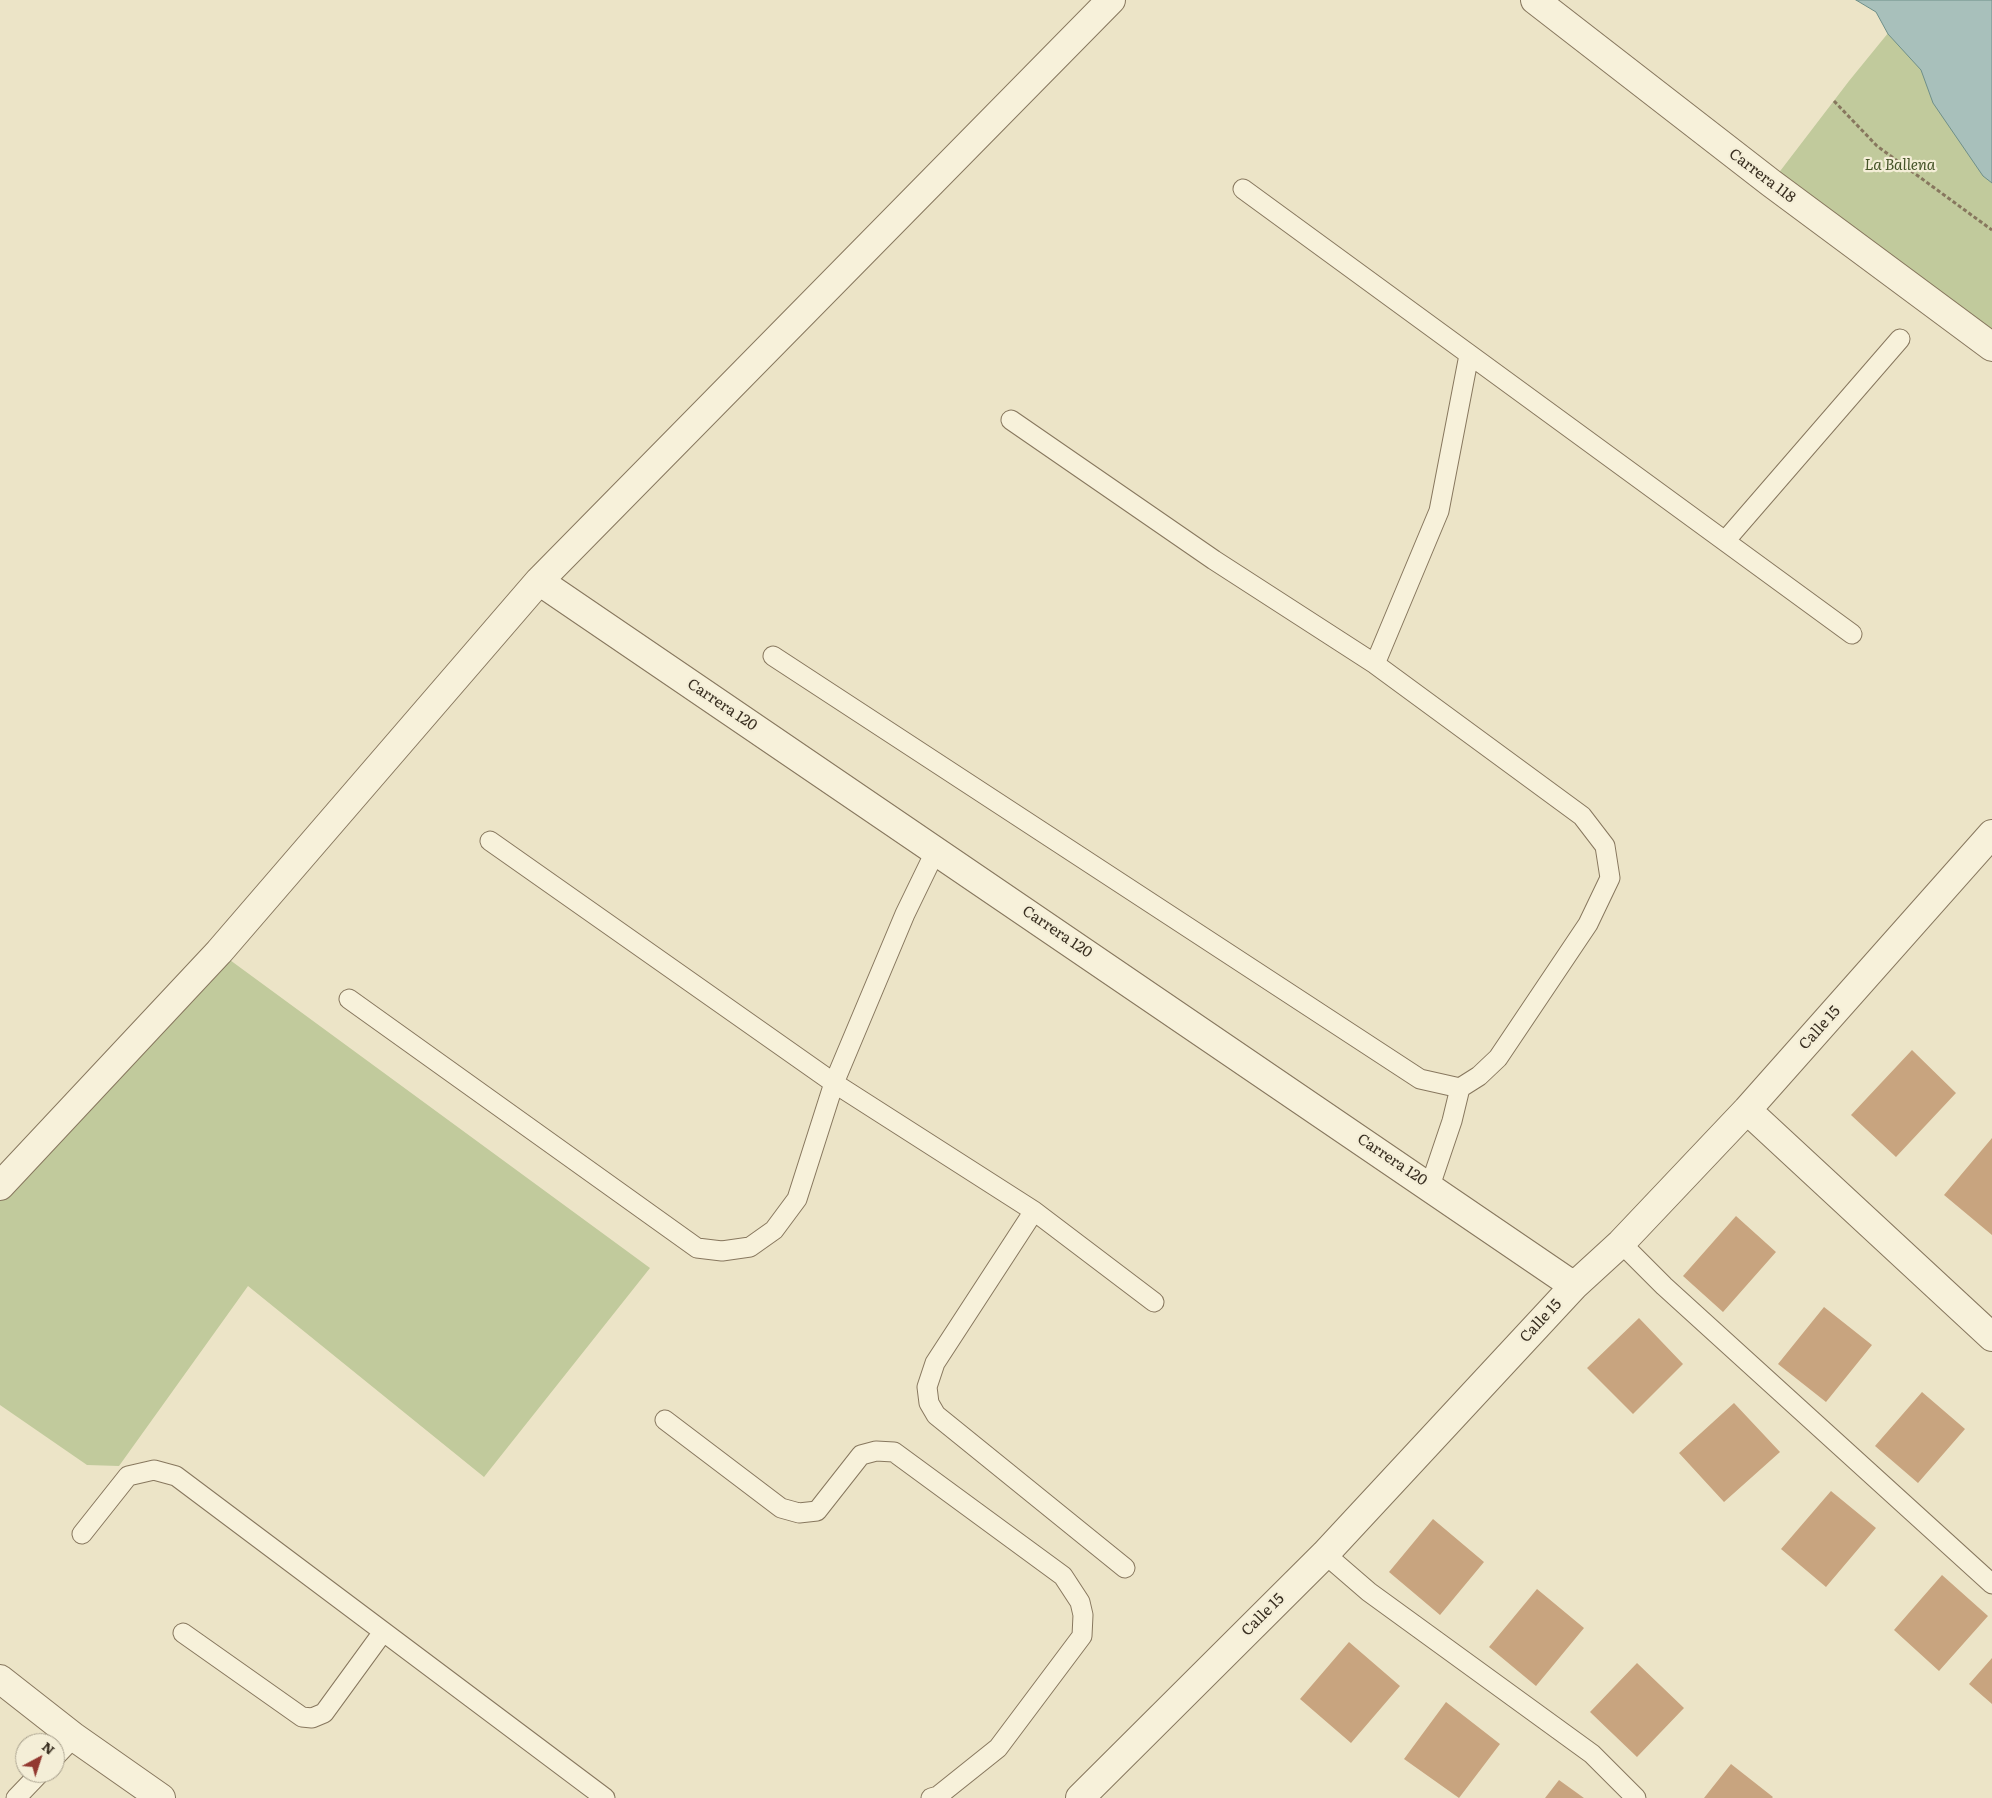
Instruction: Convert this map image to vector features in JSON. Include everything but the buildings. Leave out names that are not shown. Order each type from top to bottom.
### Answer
[{"type":"street","points":[[0,1186],[219,952],[539,581],[1110,0]]},
{"type":"street","name":"Carrera 118","points":[[1535,0],[1771,183],[1992,347]]},
{"type":"street","name":"Carrera 120","points":[[539,581],[1430,1186],[1574,1286]]},
{"type":"street","name":"Calle 15","points":[[1080,1798],[1324,1554],[1574,1286],[1621,1243],[1747,1110],[1992,834]]},
{"type":"street","points":[[1747,1110],[1992,1337]]},
{"type":"street","points":[[0,1679],[74,1737],[161,1798]]},
{"type":"lane","points":[[1243,189],[1852,634]]},
{"type":"lane","points":[[1726,541],[1900,339]]},
{"type":"lane","points":[[1375,664],[1439,511],[1469,354]]},
{"type":"lane","points":[[1011,420],[1214,560],[1375,664],[1582,816],[1605,846],[1610,878],[1588,924],[1498,1058],[1479,1076],[1460,1088],[1452,1121],[1430,1186]]},
{"type":"lane","points":[[773,656],[1420,1079],[1460,1088]]},
{"type":"lane","points":[[490,840],[834,1083],[1034,1211],[1154,1302]]},
{"type":"lane","points":[[349,999],[697,1248],[722,1250],[750,1247],[774,1230],[797,1199],[834,1083],[906,914],[936,850]]},
{"type":"lane","points":[[1034,1211],[934,1363],[928,1387],[928,1403],[936,1415],[1125,1568]]},
{"type":"lane","points":[[1621,1243],[1664,1286],[1992,1584]]},
{"type":"lane","points":[[664,1420],[781,1508],[799,1513],[817,1511],[862,1455],[876,1451],[894,1452],[1063,1576],[1080,1602],[1083,1615],[1082,1636],[998,1748],[936,1797]]},
{"type":"lane","points":[[82,1534],[128,1476],[154,1470],[176,1476],[605,1798]]},
{"type":"lane","points":[[1324,1554],[1369,1592],[1592,1754],[1636,1798]]},
{"type":"lane","points":[[183,1634],[302,1716],[312,1718],[324,1713],[383,1632]]},
{"type":"lane","points":[[65,1746],[74,1737]]},
{"type":"lane","points":[[16,1798],[30,1783]]},
{"type":"path","points":[[1834,101],[1877,146],[1992,230]]},
{"type":"green space","name":"La Ballena","points":[[1915,0],[1992,0],[1992,347],[1771,183],[1849,81]]},
{"type":"green space","points":[[219,952],[650,1268],[484,1477],[248,1286],[119,1466],[87,1465],[0,1405],[0,1186]]},
{"type":"water","points":[[1856,0],[1992,0],[1992,183],[1983,176],[1933,103],[1921,70],[1888,34],[1876,12]]}]
